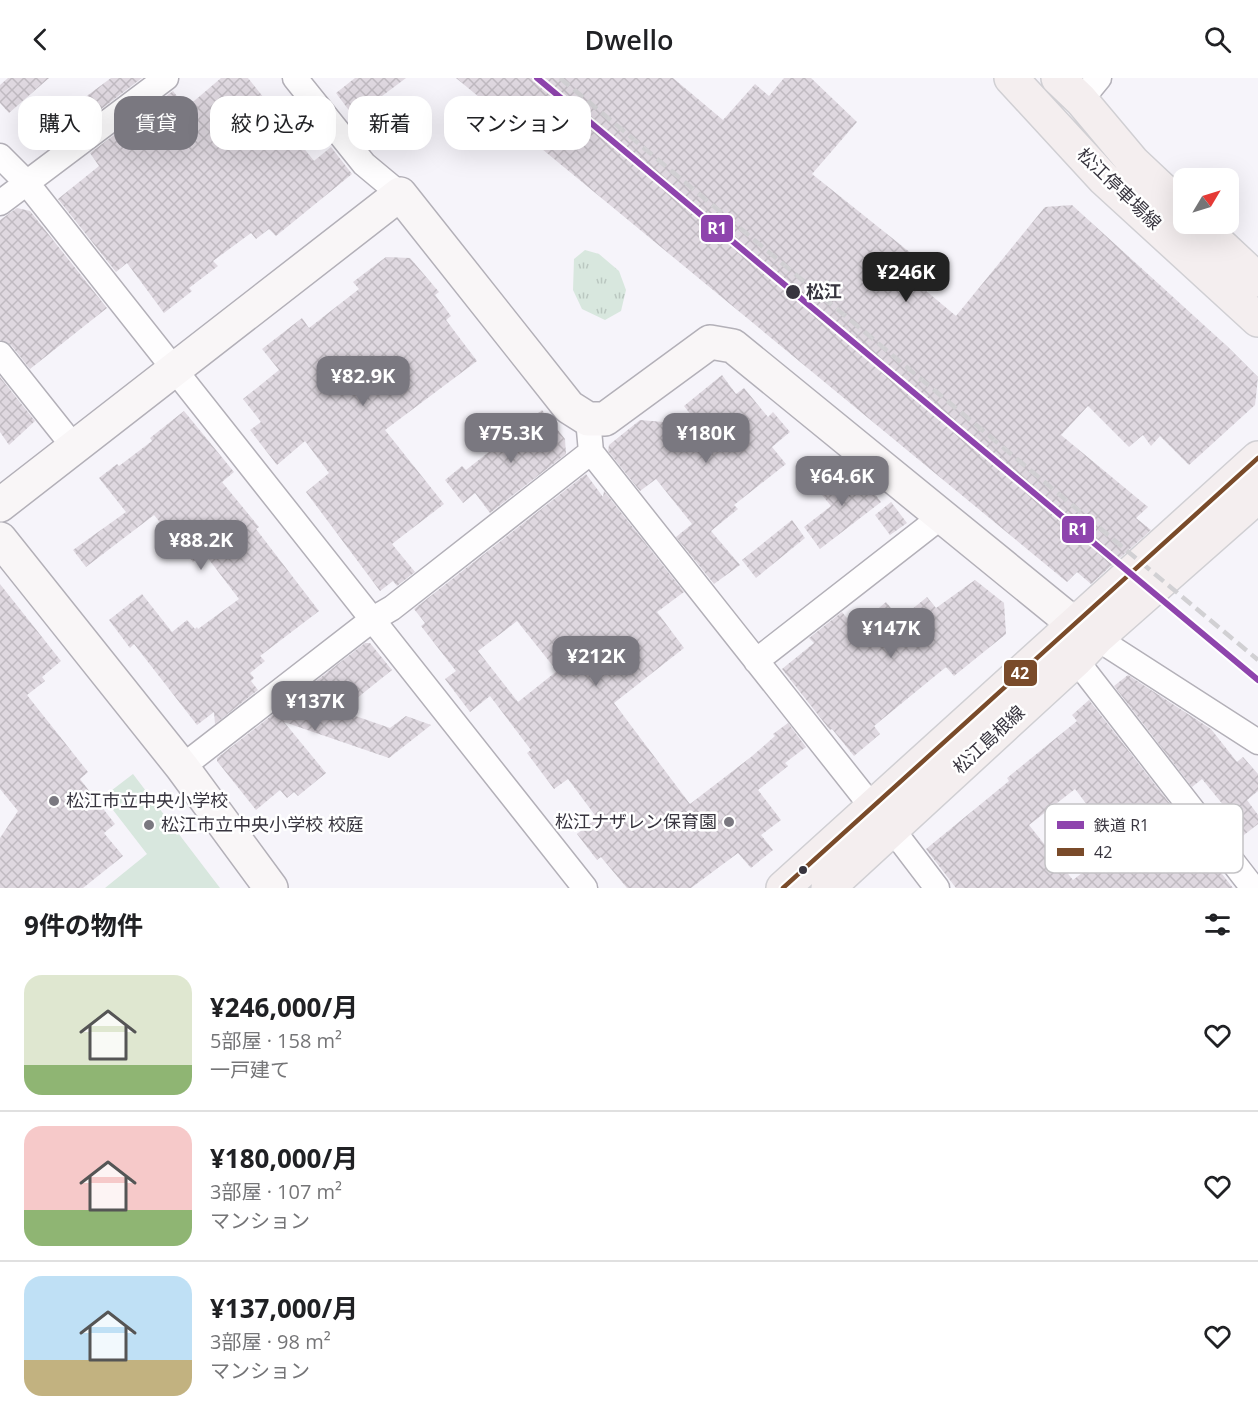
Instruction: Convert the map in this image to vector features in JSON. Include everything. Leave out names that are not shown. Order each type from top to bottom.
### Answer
[{"type":"main road","name":"松江停車場線","points":[[1011,78],[1104,178],[1258,320]]},
{"type":"main road","name":"松江停車場線","points":[[1058,78],[1090,89],[1133,162],[1173,200]]},
{"type":"main road","points":[[1209,234],[1258,280]]},
{"type":"main road","name":"松江島根線","points":[[1082,640],[1258,458]]},
{"type":"main road","name":"松江島根線","points":[[783,888],[882,819],[1082,640],[1258,496]]},
{"type":"main road","name":"松江島根線","points":[[828,888],[882,819]]},
{"type":"street","points":[[0,203],[166,78]]},
{"type":"street","points":[[295,78],[364,164],[400,194],[568,407],[588,419],[605,419],[710,342],[733,346],[942,516],[1082,640],[1195,804]]},
{"type":"street","points":[[0,156],[27,182],[585,888]]},
{"type":"street","points":[[0,505],[400,194]]},
{"type":"street","points":[[0,354],[74,447]]},
{"type":"street","points":[[588,419],[591,453],[938,888]]},
{"type":"street","points":[[182,767],[591,453]]},
{"type":"street","points":[[756,662],[942,516]]},
{"type":"street","points":[[0,539],[182,767],[271,888]]},
{"type":"street","points":[[1082,640],[1123,657],[1258,742]]},
{"type":"street","points":[[1243,873],[1253,888]]},
{"type":"green space","points":[[585,250],[599,254],[619,271],[626,290],[621,311],[605,320],[582,309],[573,290],[574,259]]},
{"type":"green space","name":"松江市立中央小学校 校庭","points":[[133,774],[220,888],[105,888],[147,854],[103,797]]},
{"type":"building","points":[[8,78],[49,78],[28,96],[18,96],[18,105],[9,113],[0,103],[0,85]]},
{"type":"building","points":[[111,78],[142,78],[118,96],[114,96],[114,99],[102,108],[102,96],[87,96]]},
{"type":"building","points":[[221,78],[248,78],[262,96],[210,96],[210,150],[305,150],[314,161],[327,150],[333,150],[352,174],[276,236],[269,229],[256,239],[251,233],[213,261],[218,266],[189,288],[192,291],[164,313],[127,263],[116,272],[58,199],[99,166],[90,153],[94,150],[102,150],[102,144],[114,135],[114,150],[198,150],[198,98]]},
{"type":"building","points":[[355,78],[406,78],[382,96],[348,96],[348,109],[336,93]]},
{"type":"building","points":[[456,78],[673,78],[723,120],[755,84],[769,96],[784,78],[811,78],[857,122],[812,174],[912,254],[900,269],[956,316],[1045,207],[1072,205],[1258,377],[1255,405],[1189,465],[1160,436],[1151,446],[1143,435],[1129,447],[1088,406],[1061,435],[1148,507],[1136,518],[1151,530],[1091,584],[1077,572],[1067,582],[543,150],[591,150],[591,96],[478,96]]},
{"type":"building","points":[[173,91],[177,96],[166,96]]},
{"type":"building","points":[[17,208],[30,211],[107,308],[30,369],[11,345],[0,340],[0,220]]},
{"type":"building","points":[[386,257],[410,258],[439,292],[435,295],[451,316],[446,320],[477,361],[385,430],[444,504],[392,544],[415,572],[397,586],[393,581],[380,591],[306,492],[329,473],[305,441],[277,465],[250,430],[261,422],[243,399],[279,370],[262,349],[302,318],[309,328],[359,289],[353,282]]},
{"type":"building","points":[[722,375],[736,394],[744,388],[768,417],[773,412],[790,432],[772,447],[786,464],[734,505],[738,509],[711,531],[740,565],[714,584],[676,537],[692,524],[656,479],[640,491],[608,451],[609,445],[640,420],[699,425],[684,406]]},
{"type":"building","points":[[0,377],[35,421],[9,445],[0,432]]},
{"type":"building","points":[[542,410],[565,439],[566,454],[490,513],[475,493],[463,503],[445,480],[462,466],[466,470]]},
{"type":"building","points":[[184,411],[234,472],[222,482],[259,527],[256,529],[319,611],[260,656],[265,661],[250,673],[254,678],[251,681],[258,690],[215,724],[214,712],[197,725],[134,644],[130,648],[109,620],[142,594],[172,632],[187,620],[195,629],[197,627],[198,629],[239,599],[204,553],[193,562],[154,515],[86,567],[73,550],[126,512],[99,478],[152,441],[150,438]]},
{"type":"building","points":[[849,466],[862,483],[865,481],[881,502],[820,549],[804,527],[831,506],[818,490]]},
{"type":"building","points":[[586,474],[603,497],[604,491],[684,592],[657,612],[684,648],[614,703],[690,804],[751,757],[775,736],[773,734],[788,723],[806,747],[785,763],[788,766],[758,790],[781,820],[761,835],[773,850],[751,868],[738,853],[691,888],[627,888],[601,857],[597,860],[577,834],[597,818],[568,779],[554,789],[527,753],[531,750],[490,696],[470,712],[445,679],[456,671],[421,626],[425,623],[414,609]],"holes":[[[517,621],[557,671],[518,702],[478,651]]]},
{"type":"building","points":[[891,502],[907,523],[890,535],[875,515]]},
{"type":"building","points":[[792,520],[805,538],[756,578],[742,560]]},
{"type":"building","points":[[975,580],[1004,603],[1006,634],[954,676],[946,667],[874,726],[880,734],[854,756],[832,729],[830,730],[782,669],[814,643],[809,638],[842,612],[855,628],[886,602],[900,619],[927,597],[936,608]]},
{"type":"building","name":"松江市立中央小学校","points":[[0,584],[61,661],[42,677],[45,681],[27,695],[88,772],[80,779],[115,824],[104,833],[123,856],[83,888],[0,888],[0,838],[18,811],[0,789]]},
{"type":"building","points":[[365,643],[370,643],[392,670],[341,711],[390,728],[406,716],[431,725],[389,758],[284,722],[326,773],[298,796],[294,792],[287,798],[280,790],[256,810],[217,761],[217,758]]},
{"type":"building","points":[[1128,675],[1211,729],[1237,762],[1243,757],[1258,774],[1258,791],[1247,800],[1258,815],[1258,824],[1243,836],[1243,804],[1222,804],[1202,779],[1192,787],[1114,686]]},
{"type":"building","points":[[1089,700],[1170,804],[1087,804],[1075,789],[1056,804],[1045,804],[1045,812],[1029,825],[1045,845],[1045,873],[1067,873],[1073,880],[1082,873],[1221,873],[1233,888],[956,888],[926,849],[1077,721],[1072,715]]},
{"type":"railway","points":[[560,78],[1258,660]]},
{"type":"rail line","name":"R1","points":[[537,78],[1258,680]]},
{"type":"transit line","name":"42","points":[[783,888],[1258,458]]},
{"type":"place","name":"松江","points":[[793,292]]},
{"type":"place","name":"松江市立中央小学校","points":[[54,801]]},
{"type":"place","name":"松江ナザレン保育園","points":[[729,822]]},
{"type":"place","name":"松江市立中央小学校 校庭","points":[[149,825]]}]
